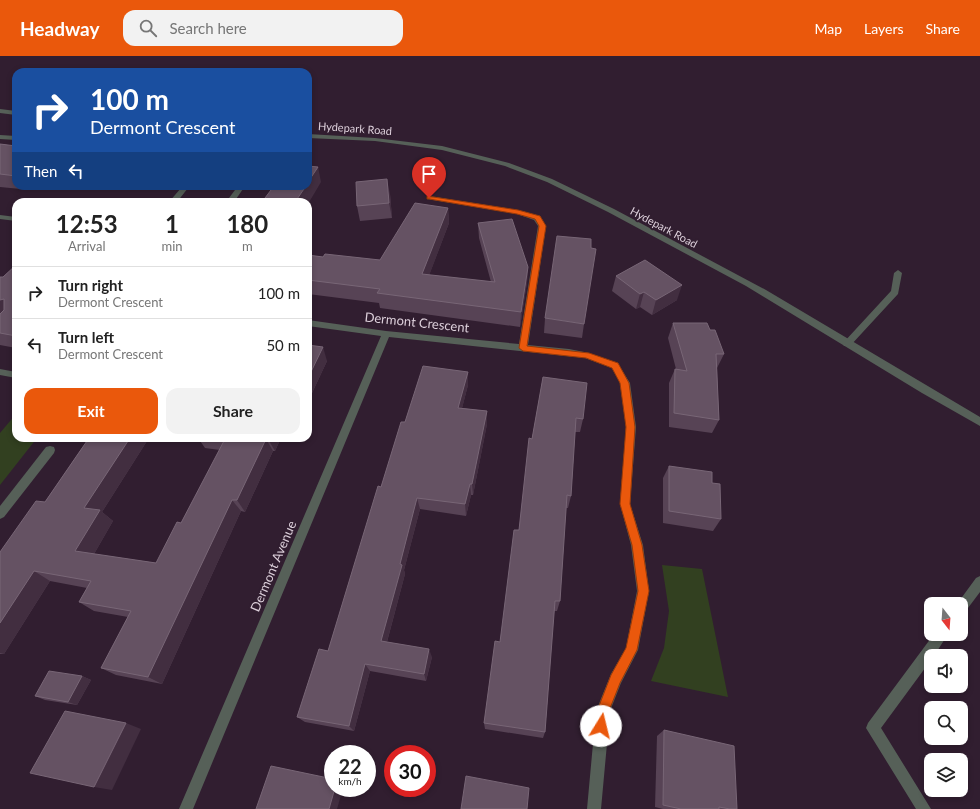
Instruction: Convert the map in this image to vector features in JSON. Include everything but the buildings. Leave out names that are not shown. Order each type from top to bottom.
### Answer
[{"type":"street","points":[[0,111],[12,112]]},
{"type":"street","name":"Hydepark Road","points":[[312,136],[346,137],[447,150],[486,158],[526,172],[574,192],[755,288],[929,394],[980,422]]},
{"type":"street","points":[[0,137],[12,138]]},
{"type":"street","points":[[176,198],[183,190]]},
{"type":"street","points":[[429,198],[518,212],[537,218],[542,226],[523,348]]},
{"type":"street","points":[[0,217],[12,218]]},
{"type":"street","points":[[847,344],[896,292],[898,273]]},
{"type":"street","name":"Dermont Crescent","points":[[312,324],[386,334],[586,355],[615,366],[625,383],[631,427],[625,504],[637,545],[643,591],[632,650],[616,679],[603,711],[594,809]]},
{"type":"street","name":"Dermont Avenue","points":[[186,809],[386,334]]},
{"type":"street","points":[[0,372],[12,374]]},
{"type":"street","points":[[0,514],[50,450]]},
{"type":"street","points":[[968,598],[980,582]]},
{"type":"street","points":[[924,809],[873,728],[937,641]]},
{"type":"green space","points":[[12,419],[12,442],[34,442],[0,485],[0,433]]},
{"type":"green space","points":[[662,565],[702,569],[728,697],[651,681],[664,648],[669,611]]},
{"type":"route","points":[[429,198],[518,212],[537,218],[542,226],[523,348],[586,355],[615,366],[625,383],[631,427],[625,504],[637,545],[643,591],[632,650],[616,679],[603,711],[601,726]]}]
